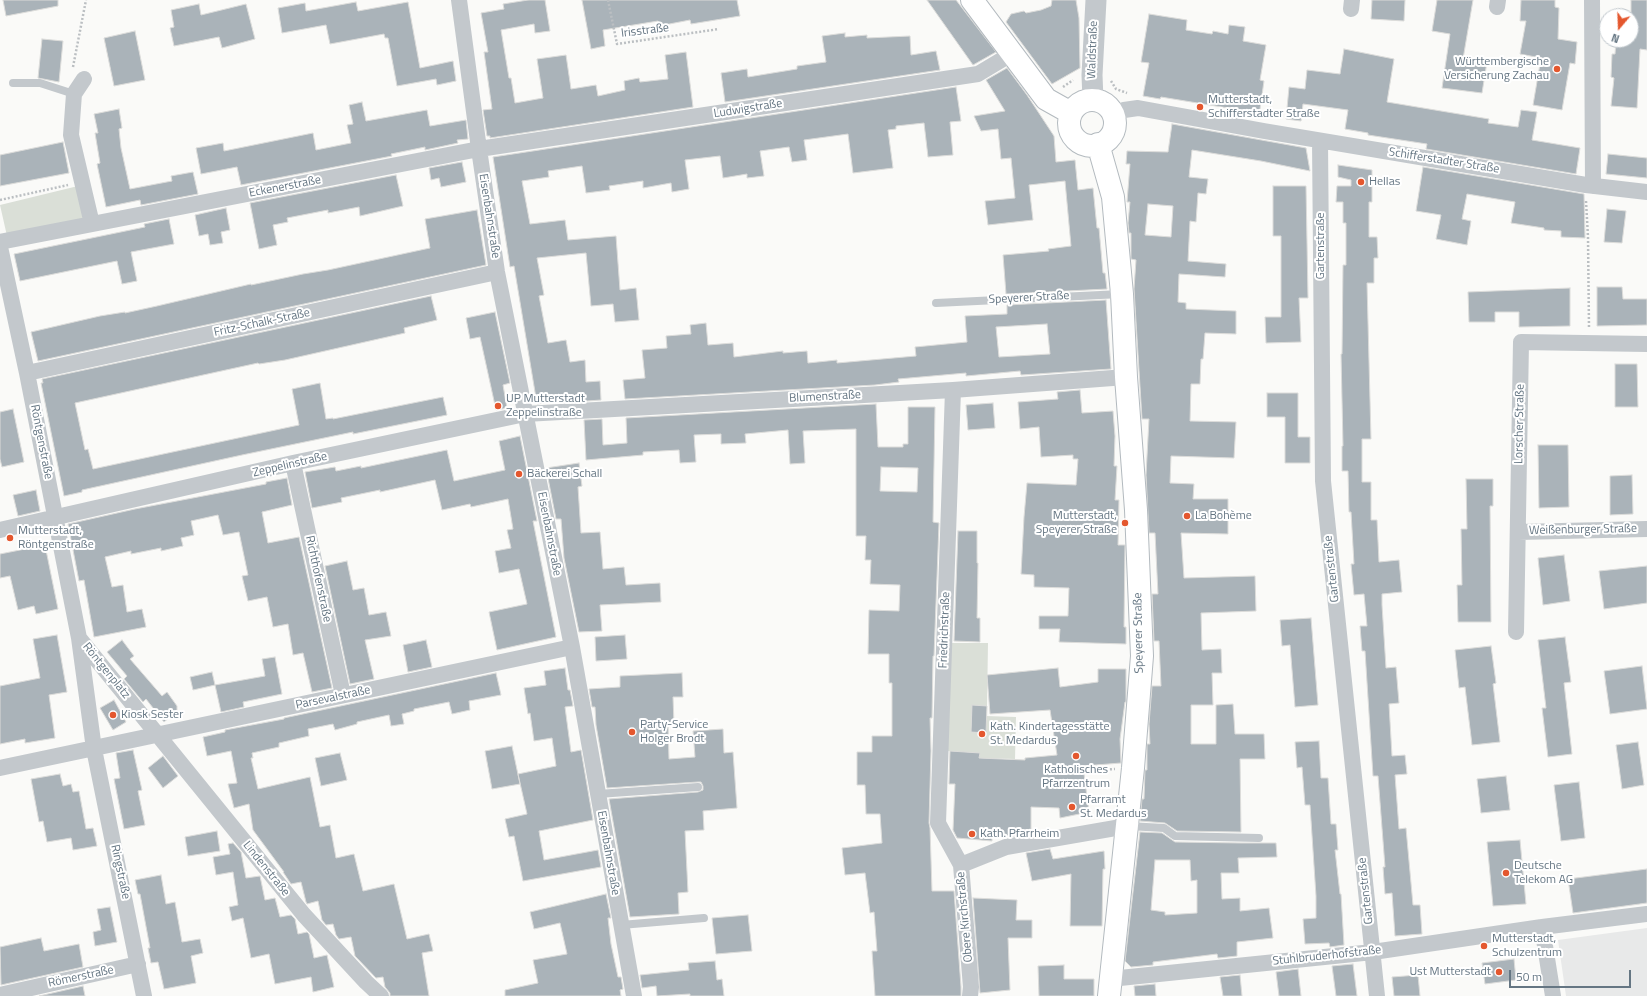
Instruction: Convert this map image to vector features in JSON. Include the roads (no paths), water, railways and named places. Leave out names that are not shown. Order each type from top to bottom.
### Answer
[{"type":"main road","points":[[972,0],[1046,99],[1071,113]]},
{"type":"main road","points":[[1092,100],[1104,103],[1108,107],[1113,115],[1114,124],[1113,131],[1104,141],[1091,145],[1084,144],[1077,140],[1069,128],[1069,120],[1071,113],[1079,103],[1092,100]]},
{"type":"main road","name":"Speyerer Straße","points":[[1098,144],[1112,197],[1122,294],[1126,377],[1136,510],[1142,656],[1133,768],[1110,987]]},
{"type":"street","name":"Eisenbahnstraße","points":[[459,0],[497,272],[572,647],[634,996]]},
{"type":"street","name":"Waldstraße","points":[[1092,100],[1100,75],[1096,0]]},
{"type":"street","points":[[1590,185],[1592,0]]},
{"type":"street","name":"Ludwigstraße","points":[[479,150],[978,74],[1013,53]]},
{"type":"street","points":[[84,79],[74,94],[71,135],[92,224]]},
{"type":"street","name":"Schifferstadter Straße","points":[[1113,115],[1124,110],[1138,108],[1320,141],[1590,185],[1647,192]]},
{"type":"street","name":"Gartenstraße","points":[[1320,141],[1323,481],[1377,996]]},
{"type":"street","name":"Eckenerstraße","points":[[0,242],[479,150]]},
{"type":"street","name":"Röntgenstraße","points":[[0,247],[27,373],[79,638]]},
{"type":"street","name":"Fritz-Schalk-Straße","points":[[27,373],[497,272]]},
{"type":"street","name":"Lorscher Straße","points":[[1516,632],[1521,342],[1647,344]]},
{"type":"street","name":"Blumenstraße","points":[[525,414],[953,390],[1126,377]]},
{"type":"street","name":"Friedrichstraße","points":[[953,390],[938,823],[960,865]]},
{"type":"street","name":"Zeppelinstraße","points":[[0,530],[293,463],[525,414]]},
{"type":"street","name":"Richthofenstraße","points":[[293,463],[343,695]]},
{"type":"street","name":"Weißenburger Straße","points":[[1518,532],[1647,529]]},
{"type":"street","name":"Röntgenplatz","points":[[79,638],[159,735]]},
{"type":"street","name":"Röntgenplatz","points":[[79,638],[94,749]]},
{"type":"street","name":"Parsevalstraße","points":[[0,768],[572,647]]},
{"type":"street","name":"Lindenstraße","points":[[159,735],[304,915],[366,982],[381,996]]},
{"type":"street","name":"Ringstraße","points":[[94,749],[144,996]]},
{"type":"street","name":"Obere Kirchstraße","points":[[970,996],[971,987],[960,865],[1006,847],[1126,826]]},
{"type":"street","name":"Stuhlbruderhofstraße","points":[[1110,987],[1373,952],[1542,927],[1647,914]]},
{"type":"street","points":[[1542,927],[1553,996]]},
{"type":"street","name":"Römerstraße","points":[[0,995],[138,964]]},
{"type":"lane","points":[[13,84],[40,83],[74,94]]},
{"type":"lane","name":"Speyerer Straße","points":[[936,303],[1122,294]]},
{"type":"lane","points":[[598,794],[698,786]]},
{"type":"lane","points":[[1126,826],[1164,828],[1175,836],[1259,838]]},
{"type":"lane","points":[[621,925],[704,918]]},
{"type":"place","name":"Württembergische Versicherung Zachau","points":[[1557,69]]},
{"type":"place","name":"Mutterstadt, Schifferstadter Straße","points":[[1200,107]]},
{"type":"place","name":"Hellas","points":[[1361,182]]},
{"type":"place","name":"UP Mutterstadt Zeppelinstraße","points":[[498,406]]},
{"type":"place","name":"Bäckerei Schall","points":[[519,474]]},
{"type":"place","name":"La Bohème","points":[[1187,516]]},
{"type":"place","name":"Mutterstadt, Speyerer Straße","points":[[1125,523]]},
{"type":"place","name":"Mutterstadt, Röntgenstraße","points":[[10,538]]},
{"type":"place","name":"Kiosk Sester","points":[[113,715]]},
{"type":"place","name":"Party-Service Holger Brodt","points":[[632,732]]},
{"type":"place","name":"Kath. Kindertagesstätte St. Medardus","points":[[982,734]]},
{"type":"place","name":"Katholisches Pfarrzentrum","points":[[1076,756]]},
{"type":"place","name":"Pfarramt St. Medardus","points":[[1072,807]]},
{"type":"place","name":"Kath. Pfarrheim","points":[[972,834]]},
{"type":"place","name":"Deutsche Telekom AG","points":[[1506,873]]},
{"type":"place","name":"Mutterstadt, Schulzentrum","points":[[1484,946]]},
{"type":"place","name":"Ust Mutterstadt","points":[[1499,972]]}]
